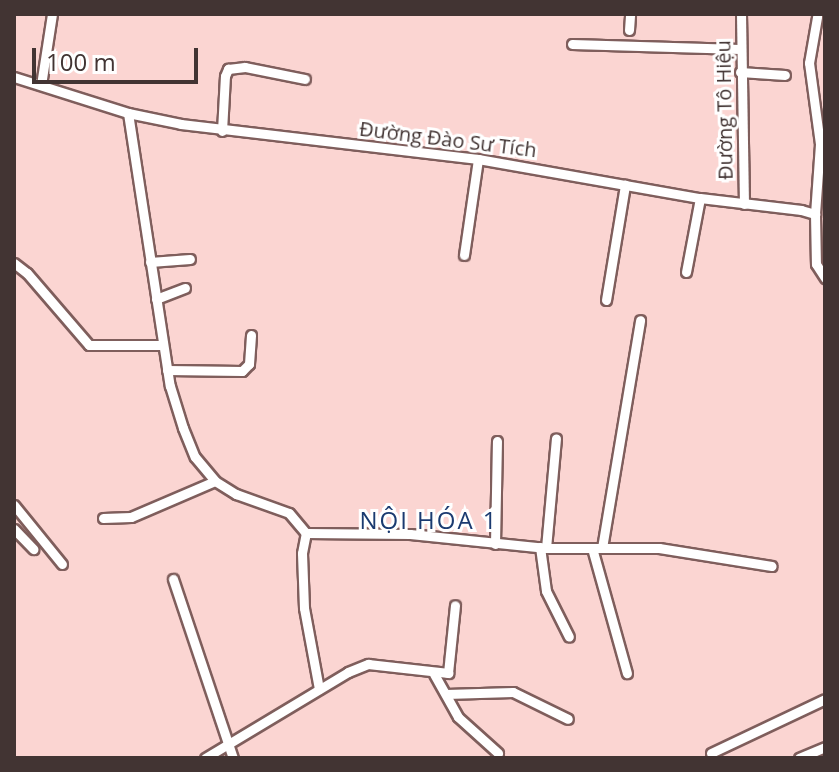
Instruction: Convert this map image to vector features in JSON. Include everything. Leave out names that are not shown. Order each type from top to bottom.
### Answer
[{"type":"street","points":[[41,85],[52,14]]},
{"type":"street","points":[[629,30],[630,14]]},
{"type":"street","name":"Đường Tô Hiệu","points":[[741,14],[744,204]]},
{"type":"street","points":[[817,17],[809,63],[820,144],[815,214],[816,264],[825,278]]},
{"type":"street","points":[[572,44],[740,49]]},
{"type":"street","points":[[222,131],[228,69],[245,67],[305,79]]},
{"type":"street","points":[[740,72],[785,75]]},
{"type":"street","name":"Đường Đào Sư Tích","points":[[14,77],[128,113],[222,131],[478,159],[700,198],[815,214]]},
{"type":"street","points":[[128,113],[167,370],[183,428],[195,457],[215,481],[236,494],[289,513],[306,533],[410,534],[543,548],[659,548],[772,566]]},
{"type":"street","points":[[464,255],[478,159]]},
{"type":"street","points":[[606,300],[625,185]]},
{"type":"street","points":[[686,272],[700,198]]},
{"type":"street","points":[[150,262],[190,259]]},
{"type":"street","points":[[14,263],[27,273],[89,345],[163,345]]},
{"type":"street","points":[[156,299],[185,288]]},
{"type":"street","points":[[627,673],[597,548],[640,320]]},
{"type":"street","points":[[167,370],[242,371],[249,364],[251,335]]},
{"type":"street","points":[[556,438],[543,548],[546,591],[569,637]]},
{"type":"street","points":[[495,544],[497,441]]},
{"type":"street","points":[[103,518],[131,517],[215,481]]},
{"type":"street","points":[[14,505],[62,564]]},
{"type":"street","points":[[14,529],[33,549]]},
{"type":"street","points":[[306,533],[302,553],[304,608],[319,689]]},
{"type":"street","points":[[173,579],[233,758]]},
{"type":"street","points":[[205,758],[319,689],[368,664],[446,674],[449,670],[455,605]]},
{"type":"street","points":[[434,674],[465,725],[498,753]]},
{"type":"street","points":[[446,694],[513,692],[568,719]]},
{"type":"street","points":[[711,753],[825,699]]},
{"type":"street","points":[[799,758],[825,747]]},
{"type":"district","name":"NỘI HÓA 1","points":[[429,520]]}]
